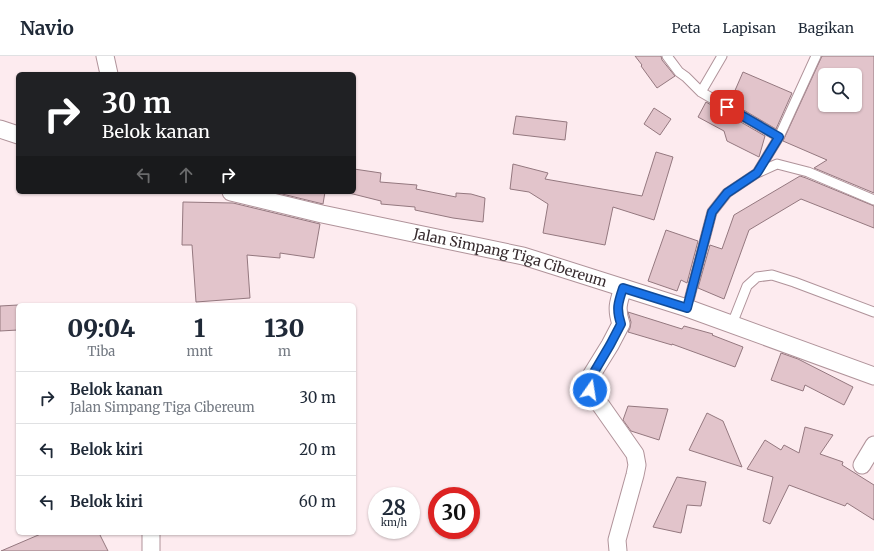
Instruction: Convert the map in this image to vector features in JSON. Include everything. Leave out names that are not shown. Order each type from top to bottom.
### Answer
[{"type":"street","points":[[105,56],[109,72]]},
{"type":"street","points":[[0,129],[16,134]]},
{"type":"street","name":"Jalan Simpang Tiga Cibereum","points":[[240,194],[322,214],[523,256],[687,308],[874,376]]},
{"type":"street","points":[[618,551],[617,540],[637,465],[635,454],[588,385],[621,324],[618,313],[619,300],[623,288]]},
{"type":"street","points":[[862,465],[874,445]]},
{"type":"street","points":[[151,535],[152,551]]},
{"type":"lane","points":[[667,56],[679,72],[701,92],[779,137]]},
{"type":"lane","points":[[701,92],[722,56]]},
{"type":"lane","points":[[757,173],[779,137],[816,56]]},
{"type":"lane","points":[[687,308],[712,212],[727,193],[757,173],[777,164],[808,172],[874,200]]},
{"type":"lane","points":[[732,324],[747,286],[757,277],[772,275],[874,312]]},
{"type":"building","points":[[635,56],[661,56],[662,60],[675,76],[657,88]]},
{"type":"building","points":[[822,56],[874,56],[874,193],[814,168],[827,160],[783,141]]},
{"type":"building","points":[[743,72],[792,93],[776,129],[730,102]]},
{"type":"building","points":[[706,102],[765,136],[759,157],[727,141],[724,131],[698,117]]},
{"type":"building","points":[[654,108],[671,119],[660,135],[644,124]]},
{"type":"building","points":[[516,116],[567,122],[565,140],[513,134]]},
{"type":"building","points":[[656,152],[673,157],[654,220],[613,207],[605,245],[543,233],[548,204],[529,192],[510,189],[513,164],[548,173],[545,179],[642,196]]},
{"type":"building","points":[[356,169],[381,173],[380,182],[417,185],[416,189],[456,197],[456,193],[471,194],[485,198],[483,222],[453,218],[415,210],[415,207],[381,204],[381,201],[353,194],[356,194]]},
{"type":"building","points":[[800,176],[874,206],[874,228],[801,199],[749,230],[724,299],[698,288],[710,245],[722,249],[734,215]]},
{"type":"building","points":[[282,194],[325,194],[323,204]]},
{"type":"building","points":[[183,202],[233,203],[320,224],[314,258],[280,253],[280,258],[247,255],[250,298],[196,302],[192,245],[182,245]]},
{"type":"building","points":[[666,230],[698,241],[687,283],[681,280],[677,291],[648,281]]},
{"type":"building","points":[[16,305],[16,330],[0,331],[0,306]]},
{"type":"building","points":[[628,312],[682,329],[684,326],[713,334],[712,335],[743,347],[735,367],[672,344],[628,332],[631,322]]},
{"type":"building","points":[[781,353],[798,359],[853,387],[844,405],[805,385],[803,391],[771,380]]},
{"type":"building","points":[[628,406],[668,409],[659,440],[631,431],[623,420]]},
{"type":"building","points":[[707,413],[723,421],[742,467],[689,450]]},
{"type":"building","points":[[805,427],[833,435],[820,454],[843,462],[842,465],[874,485],[874,520],[847,503],[845,506],[789,485],[770,524],[763,521],[773,477],[747,469],[765,440],[781,450],[784,445],[799,453]]},
{"type":"building","points":[[677,477],[706,482],[701,506],[687,505],[681,533],[653,527]]},
{"type":"building","points":[[38,535],[100,535],[108,551],[1,551]]},
{"type":"route","points":[[590,390],[588,385],[590,379],[621,324],[618,313],[619,300],[623,288],[687,308],[712,212],[727,193],[757,173],[779,137],[727,107]]}]
